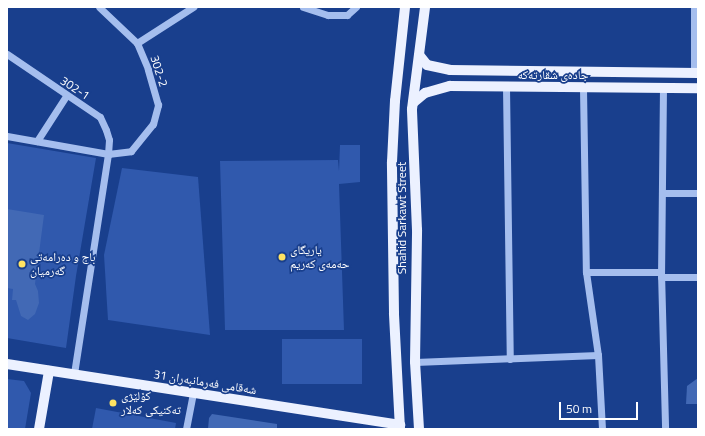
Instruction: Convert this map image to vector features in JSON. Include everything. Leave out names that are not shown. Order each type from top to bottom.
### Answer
[{"type":"main road","name":"Shahid Sarkawt Street","points":[[400,427],[394,313],[392,162],[395,94],[405,7]]},
{"type":"main road","name":"Shahid Sarkawt Street","points":[[419,429],[415,362],[417,230],[413,103],[425,7]]},
{"type":"main road","name":"جادەی شقارتەکە","points":[[420,56],[427,65],[450,70],[696,73]]},
{"type":"main road","points":[[450,70],[450,86]]},
{"type":"main road","name":"جادەی شقارتەکە","points":[[413,103],[425,93],[450,86],[698,88]]},
{"type":"main road","name":"شەقامی فەرمانبەران 31","points":[[7,364],[400,427]]},
{"type":"main road","points":[[39,429],[49,371]]},
{"type":"street","name":"302-2","points":[[99,7],[137,43],[148,69],[158,105],[153,124],[130,150],[108,154]]},
{"type":"street","points":[[137,43],[193,7]]},
{"type":"street","points":[[303,7],[328,15],[347,14],[356,7]]},
{"type":"street","points":[[694,7],[696,73]]},
{"type":"street","name":"302-1","points":[[7,54],[66,96],[100,117],[106,130],[109,144],[74,374]]},
{"type":"street","points":[[506,87],[510,358]]},
{"type":"street","points":[[663,87],[661,274],[665,429]]},
{"type":"street","points":[[583,88],[586,272],[598,355],[602,429]]},
{"type":"street","points":[[37,141],[66,96]]},
{"type":"street","points":[[7,136],[108,154]]},
{"type":"street","points":[[662,194],[698,193]]},
{"type":"street","points":[[586,272],[661,274],[698,277]]},
{"type":"street","points":[[415,362],[598,355]]},
{"type":"street","points":[[186,429],[192,393]]},
{"type":"shaded area","points":[[7,143],[96,158],[76,276],[66,348],[7,338]]},
{"type":"shaded area","name":"یاریگای ‌حەمەی کەریم","points":[[340,145],[360,145],[360,182],[339,184],[344,330],[225,330],[220,161],[338,160],[339,171]]},
{"type":"shaded area","points":[[122,168],[198,177],[210,335],[108,320],[104,255]]},
{"type":"shaded area","points":[[282,339],[362,339],[362,384],[282,384]]},
{"type":"shaded area","points":[[7,379],[24,381],[31,393],[25,429],[7,429]]},
{"type":"shaded area","points":[[96,408],[176,423],[175,429],[92,429]]},
{"type":"building","name":"باج و دەرامەتی گەرمیان","points":[[7,209],[44,215],[35,284],[38,291],[39,303],[35,314],[28,320],[21,316],[16,300],[12,300],[13,289],[7,288]]},
{"type":"building","points":[[698,378],[698,404],[686,404],[687,386]]},
{"type":"building","points":[[212,414],[277,424],[277,429],[208,429],[209,418]]},
{"type":"place","name":"یاریگای ‌حەمەی کەریم","points":[[282,257]]},
{"type":"place","name":"باج و دەرامەتی گەرمیان","points":[[22,264]]},
{"type":"place","name":"کۆلێژی تەکنیکی کەلار","points":[[113,403]]}]
